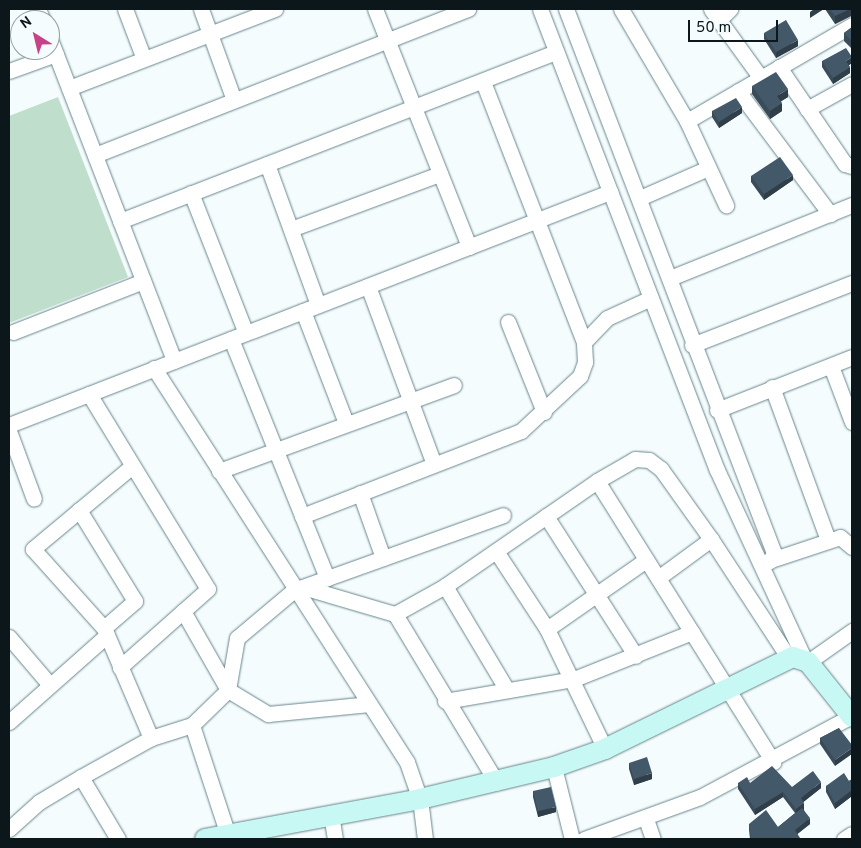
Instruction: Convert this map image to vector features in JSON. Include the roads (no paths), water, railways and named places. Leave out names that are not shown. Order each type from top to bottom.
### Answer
[{"type":"street","points":[[125,9],[144,59]]},
{"type":"street","points":[[201,9],[234,100]]},
{"type":"street","points":[[69,88],[276,9]]},
{"type":"street","points":[[375,9],[469,247]]},
{"type":"street","points":[[95,155],[468,9]]},
{"type":"street","points":[[540,9],[716,470],[765,562],[800,660]]},
{"type":"street","points":[[566,9],[642,197],[692,345],[774,553],[765,562]]},
{"type":"street","points":[[621,9],[687,121],[726,205]]},
{"type":"street","points":[[730,9],[715,14],[761,78]]},
{"type":"street","points":[[687,121],[852,25]]},
{"type":"street","points":[[120,221],[556,52]]},
{"type":"street","points":[[9,71],[39,60]]},
{"type":"street","points":[[58,60],[174,361]]},
{"type":"street","points":[[779,67],[845,164],[852,166]]},
{"type":"street","points":[[302,516],[521,431],[544,412],[580,376],[586,362],[584,342],[534,221],[483,80]]},
{"type":"street","points":[[807,109],[852,84]]},
{"type":"street","points":[[738,91],[830,214]]},
{"type":"street","points":[[267,164],[318,305]]},
{"type":"street","points":[[642,197],[708,168]]},
{"type":"street","points":[[291,229],[440,174]]},
{"type":"street","points":[[9,425],[610,192]]},
{"type":"street","points":[[191,193],[246,333]]},
{"type":"street","points":[[670,278],[830,214],[851,210]]},
{"type":"street","points":[[13,332],[143,281]]},
{"type":"street","points":[[692,345],[852,283]]},
{"type":"street","points":[[368,286],[434,464]]},
{"type":"street","points":[[584,342],[607,318],[651,298]]},
{"type":"street","points":[[304,311],[346,423]]},
{"type":"street","points":[[508,322],[544,412]]},
{"type":"street","points":[[231,339],[327,578]]},
{"type":"street","points":[[717,410],[852,357]]},
{"type":"street","points":[[830,366],[852,422]]},
{"type":"street","points":[[154,368],[219,471],[299,588],[407,762],[420,799],[425,839]]},
{"type":"street","points":[[219,471],[410,399],[454,385]]},
{"type":"street","points":[[772,387],[828,540]]},
{"type":"street","points":[[89,394],[130,467],[208,589],[120,667]]},
{"type":"street","points":[[9,431],[34,499]]},
{"type":"street","points":[[299,588],[395,614],[445,586],[597,481],[635,459],[649,460],[661,469],[800,660],[852,716],[773,762],[646,819],[584,839]]},
{"type":"street","points":[[130,467],[33,548],[106,631],[151,738]]},
{"type":"street","points":[[597,481],[692,632],[726,691],[773,762]]},
{"type":"street","points":[[360,493],[383,558]]},
{"type":"street","points":[[9,722],[50,685],[135,601],[78,510]]},
{"type":"street","points":[[9,829],[39,802],[151,738],[192,725],[228,690],[237,638],[299,588],[504,515]]},
{"type":"street","points":[[546,516],[636,656]]},
{"type":"street","points":[[765,562],[828,540],[844,537],[852,547]]},
{"type":"street","points":[[658,578],[711,539]]},
{"type":"street","points":[[496,551],[547,629],[574,679],[605,748]]},
{"type":"street","points":[[547,629],[646,560]]},
{"type":"street","points":[[445,586],[507,690]]},
{"type":"street","points":[[183,611],[228,690],[268,714],[370,704]]},
{"type":"street","points":[[395,614],[445,701],[497,783]]},
{"type":"street","points":[[205,839],[226,832],[420,799],[497,783],[554,766],[605,748],[726,691],[800,660],[852,631]]},
{"type":"street","points":[[445,701],[574,679],[636,656],[692,632]]},
{"type":"street","points":[[9,636],[50,685]]},
{"type":"street","points":[[192,725],[226,832]]},
{"type":"street","points":[[554,766],[572,839]]},
{"type":"street","points":[[81,778],[118,839]]},
{"type":"street","points":[[330,814],[335,839]]},
{"type":"street","points":[[646,819],[653,839]]},
{"type":"street","points":[[844,839],[852,834]]}]
